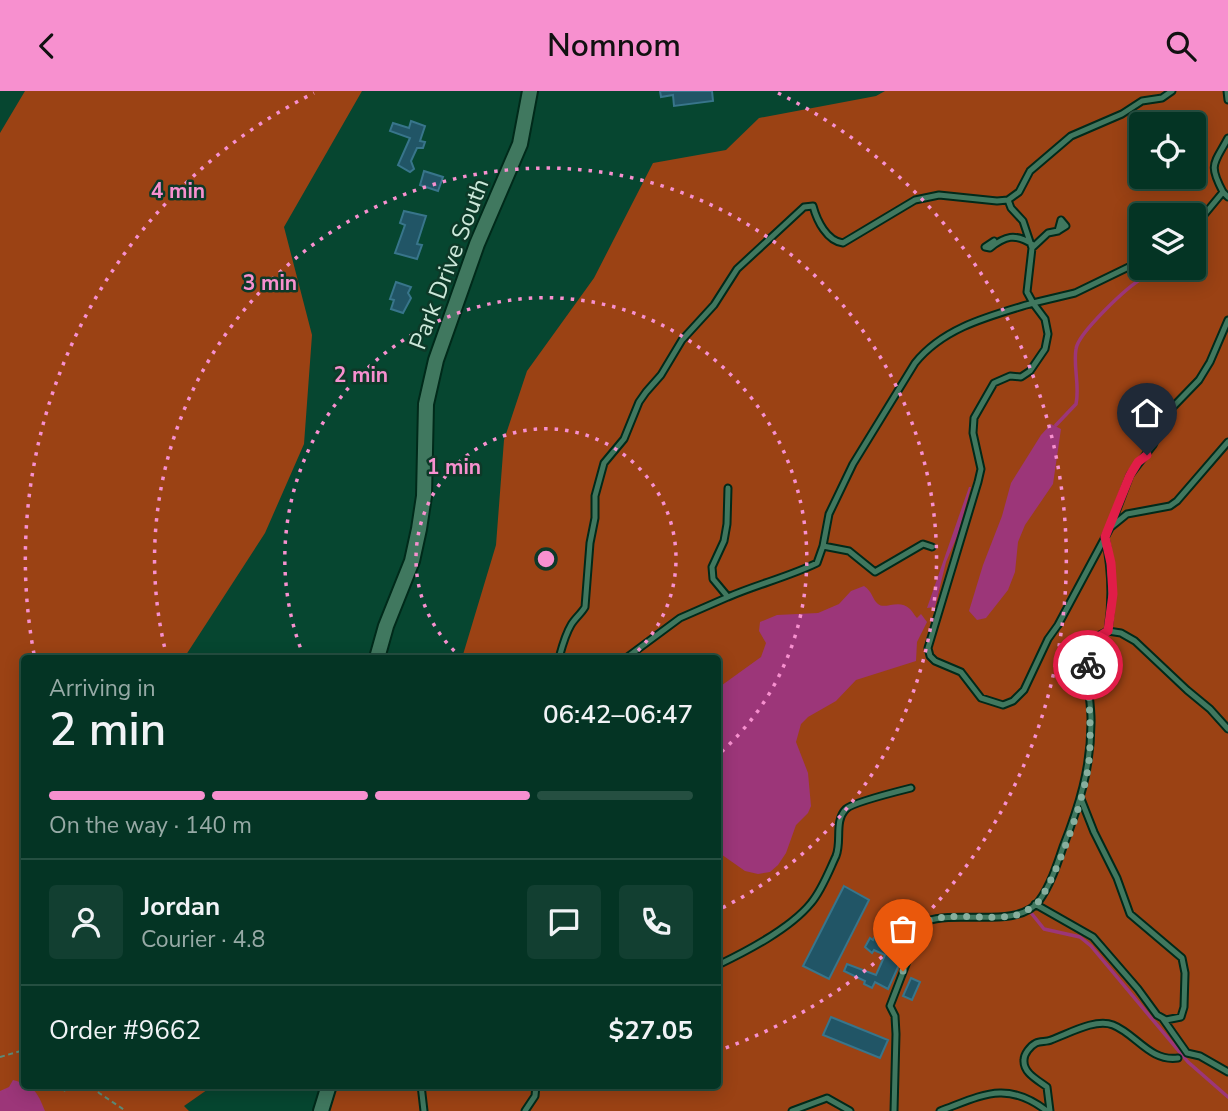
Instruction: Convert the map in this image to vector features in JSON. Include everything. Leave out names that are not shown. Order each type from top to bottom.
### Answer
[{"type":"street","name":"Park Drive South","points":[[378,655],[386,626],[412,561],[419,529],[424,496],[425,404],[436,360],[477,244],[520,144],[530,91]]},
{"type":"street","points":[[321,1111],[328,1089]]},
{"type":"lane","points":[[560,655],[566,632],[585,607],[595,496],[604,463],[624,439],[639,402],[661,375],[682,340],[714,305],[737,269],[804,208],[813,206],[819,223],[837,242],[843,243],[915,200],[939,195],[1008,200],[1019,192],[1030,171],[1071,137],[1122,114],[1142,101],[1162,98],[1172,91]]},
{"type":"lane","points":[[1227,91],[1228,100]]},
{"type":"lane","points":[[1206,215],[1225,195],[1214,173],[1213,162],[1228,138]]},
{"type":"lane","points":[[1008,200],[1023,221],[1032,246],[1027,292],[1045,319],[1048,334],[1045,349],[1030,371],[1021,377],[1010,376],[994,383],[974,418],[973,433],[981,469],[928,648],[935,661],[961,672],[981,698],[1003,705],[1013,701],[1032,675],[1043,648],[1110,528],[1130,475],[1153,445],[1169,411],[1199,380],[1228,320]]},
{"type":"lane","points":[[1032,246],[1048,233],[1058,231]]},
{"type":"lane","points":[[994,241],[985,247],[990,249],[1008,238],[1021,237],[1032,246]]},
{"type":"lane","points":[[630,655],[680,618],[753,586],[794,574],[817,563],[829,514],[853,464],[927,348],[945,335],[1033,303],[1075,293],[1129,267]]},
{"type":"lane","points":[[1110,528],[1127,514],[1170,506],[1177,501],[1228,442]]},
{"type":"lane","points":[[728,488],[724,541],[712,567],[713,579],[729,597]]},
{"type":"lane","points":[[1105,537],[1111,563],[1113,594],[1108,631]]},
{"type":"lane","points":[[823,546],[849,551],[875,572],[923,544],[932,547]]},
{"type":"lane","points":[[894,1111],[897,1034],[895,1016],[890,1006],[910,954],[909,934],[926,921],[972,915],[1013,916],[1035,904],[1058,862],[1088,773],[1091,735],[1089,653],[1096,638],[1108,631],[1121,633],[1135,641],[1210,709],[1228,729]]},
{"type":"lane","points":[[721,963],[764,940],[813,901],[836,856],[840,821],[846,809],[856,802],[878,799],[911,788]]},
{"type":"lane","points":[[1081,799],[1117,878],[1130,915],[1173,949],[1185,966],[1184,1012],[1176,1020],[1163,1019]]},
{"type":"lane","points":[[1035,904],[1093,937],[1163,1019],[1187,1053],[1200,1056],[1228,1072]]},
{"type":"lane","points":[[1048,1111],[1047,1087],[1026,1072],[1023,1060],[1027,1050],[1036,1042],[1048,1041],[1084,1027],[1110,1024],[1128,1033],[1153,1054],[1167,1059],[1178,1058]]},
{"type":"lane","points":[[421,1089],[424,1111]]},
{"type":"lane","points":[[525,1111],[535,1096],[536,1089]]},
{"type":"lane","points":[[940,1111],[985,1095],[1008,1093],[1029,1098],[1048,1111]]},
{"type":"lane","points":[[792,1111],[827,1098],[850,1111]]},
{"type":"path","points":[[0,1057],[21,1051]]},
{"type":"path","points":[[96,1089],[126,1111]]},
{"type":"shaded area","points":[[25,91],[362,91],[284,227],[312,335],[304,444],[265,533],[186,655],[21,655],[21,1089],[208,1089],[184,1106],[189,1111],[0,1111],[0,133]]},
{"type":"shaded area","points":[[885,91],[1228,91],[1228,1111],[325,1111],[332,1089],[721,1089],[721,655],[463,655],[496,545],[504,440],[527,371],[594,278],[653,163],[726,150],[759,118],[876,96]]},
{"type":"shaded area","points":[[1051,424],[1061,429],[1053,484],[1025,525],[1018,542],[1015,572],[1008,590],[986,618],[977,620],[969,611],[1011,483],[1041,435]]},
{"type":"shaded area","points":[[969,487],[958,534],[946,562],[935,607],[927,608]]},
{"type":"shaded area","points":[[864,586],[878,604],[901,604],[910,609],[917,618],[921,614],[927,622],[917,642],[916,661],[856,680],[836,701],[801,724],[796,742],[808,773],[811,806],[796,825],[786,853],[778,865],[770,872],[758,874],[745,871],[721,854],[721,686],[761,657],[766,643],[759,631],[760,622],[777,615],[818,613],[839,604],[851,591]]},
{"type":"shaded area","points":[[13,1080],[21,1083],[21,1089],[34,1090],[45,1111],[0,1111],[0,1091],[9,1087]]},
{"type":"building","points":[[660,91],[712,91],[713,101],[674,106],[673,95],[661,97]]},
{"type":"building","points":[[411,121],[425,126],[420,141],[425,142],[423,148],[417,148],[411,161],[414,169],[410,172],[398,165],[410,138],[390,131],[393,123],[409,128]]},
{"type":"building","points":[[424,171],[443,177],[438,191],[420,185]]},
{"type":"building","points":[[404,211],[426,216],[417,244],[422,245],[417,259],[395,253],[405,225],[400,223]]},
{"type":"building","points":[[396,282],[411,287],[408,293],[411,298],[403,313],[391,309],[394,300],[390,299]]},
{"type":"building","points":[[844,886],[869,900],[829,979],[803,966]]},
{"type":"building","points":[[876,934],[897,944],[893,952],[903,956],[888,989],[875,982],[872,988],[864,984],[865,981],[844,971],[847,964],[876,975],[885,955],[874,950],[872,953],[865,947]]},
{"type":"building","points":[[911,978],[920,982],[912,1000],[903,996]]},
{"type":"building","points":[[831,1017],[888,1040],[880,1058],[823,1035]]},
{"type":"waterway","points":[[1056,425],[1076,404],[1075,356],[1079,342],[1105,310],[1140,280]]},
{"type":"waterway","points":[[1032,914],[1044,929],[1080,937],[1091,946],[1188,1062],[1228,1097]]},
{"type":"way so far","points":[[903,971],[910,954],[909,934],[926,921],[972,915],[1013,916],[1034,906],[1039,900],[1058,862],[1088,773],[1091,722],[1088,665]]},
{"type":"route","points":[[1088,665],[1091,645],[1096,638],[1108,631],[1110,618],[1113,594],[1111,563],[1105,537],[1130,475],[1138,462],[1147,455]]}]
